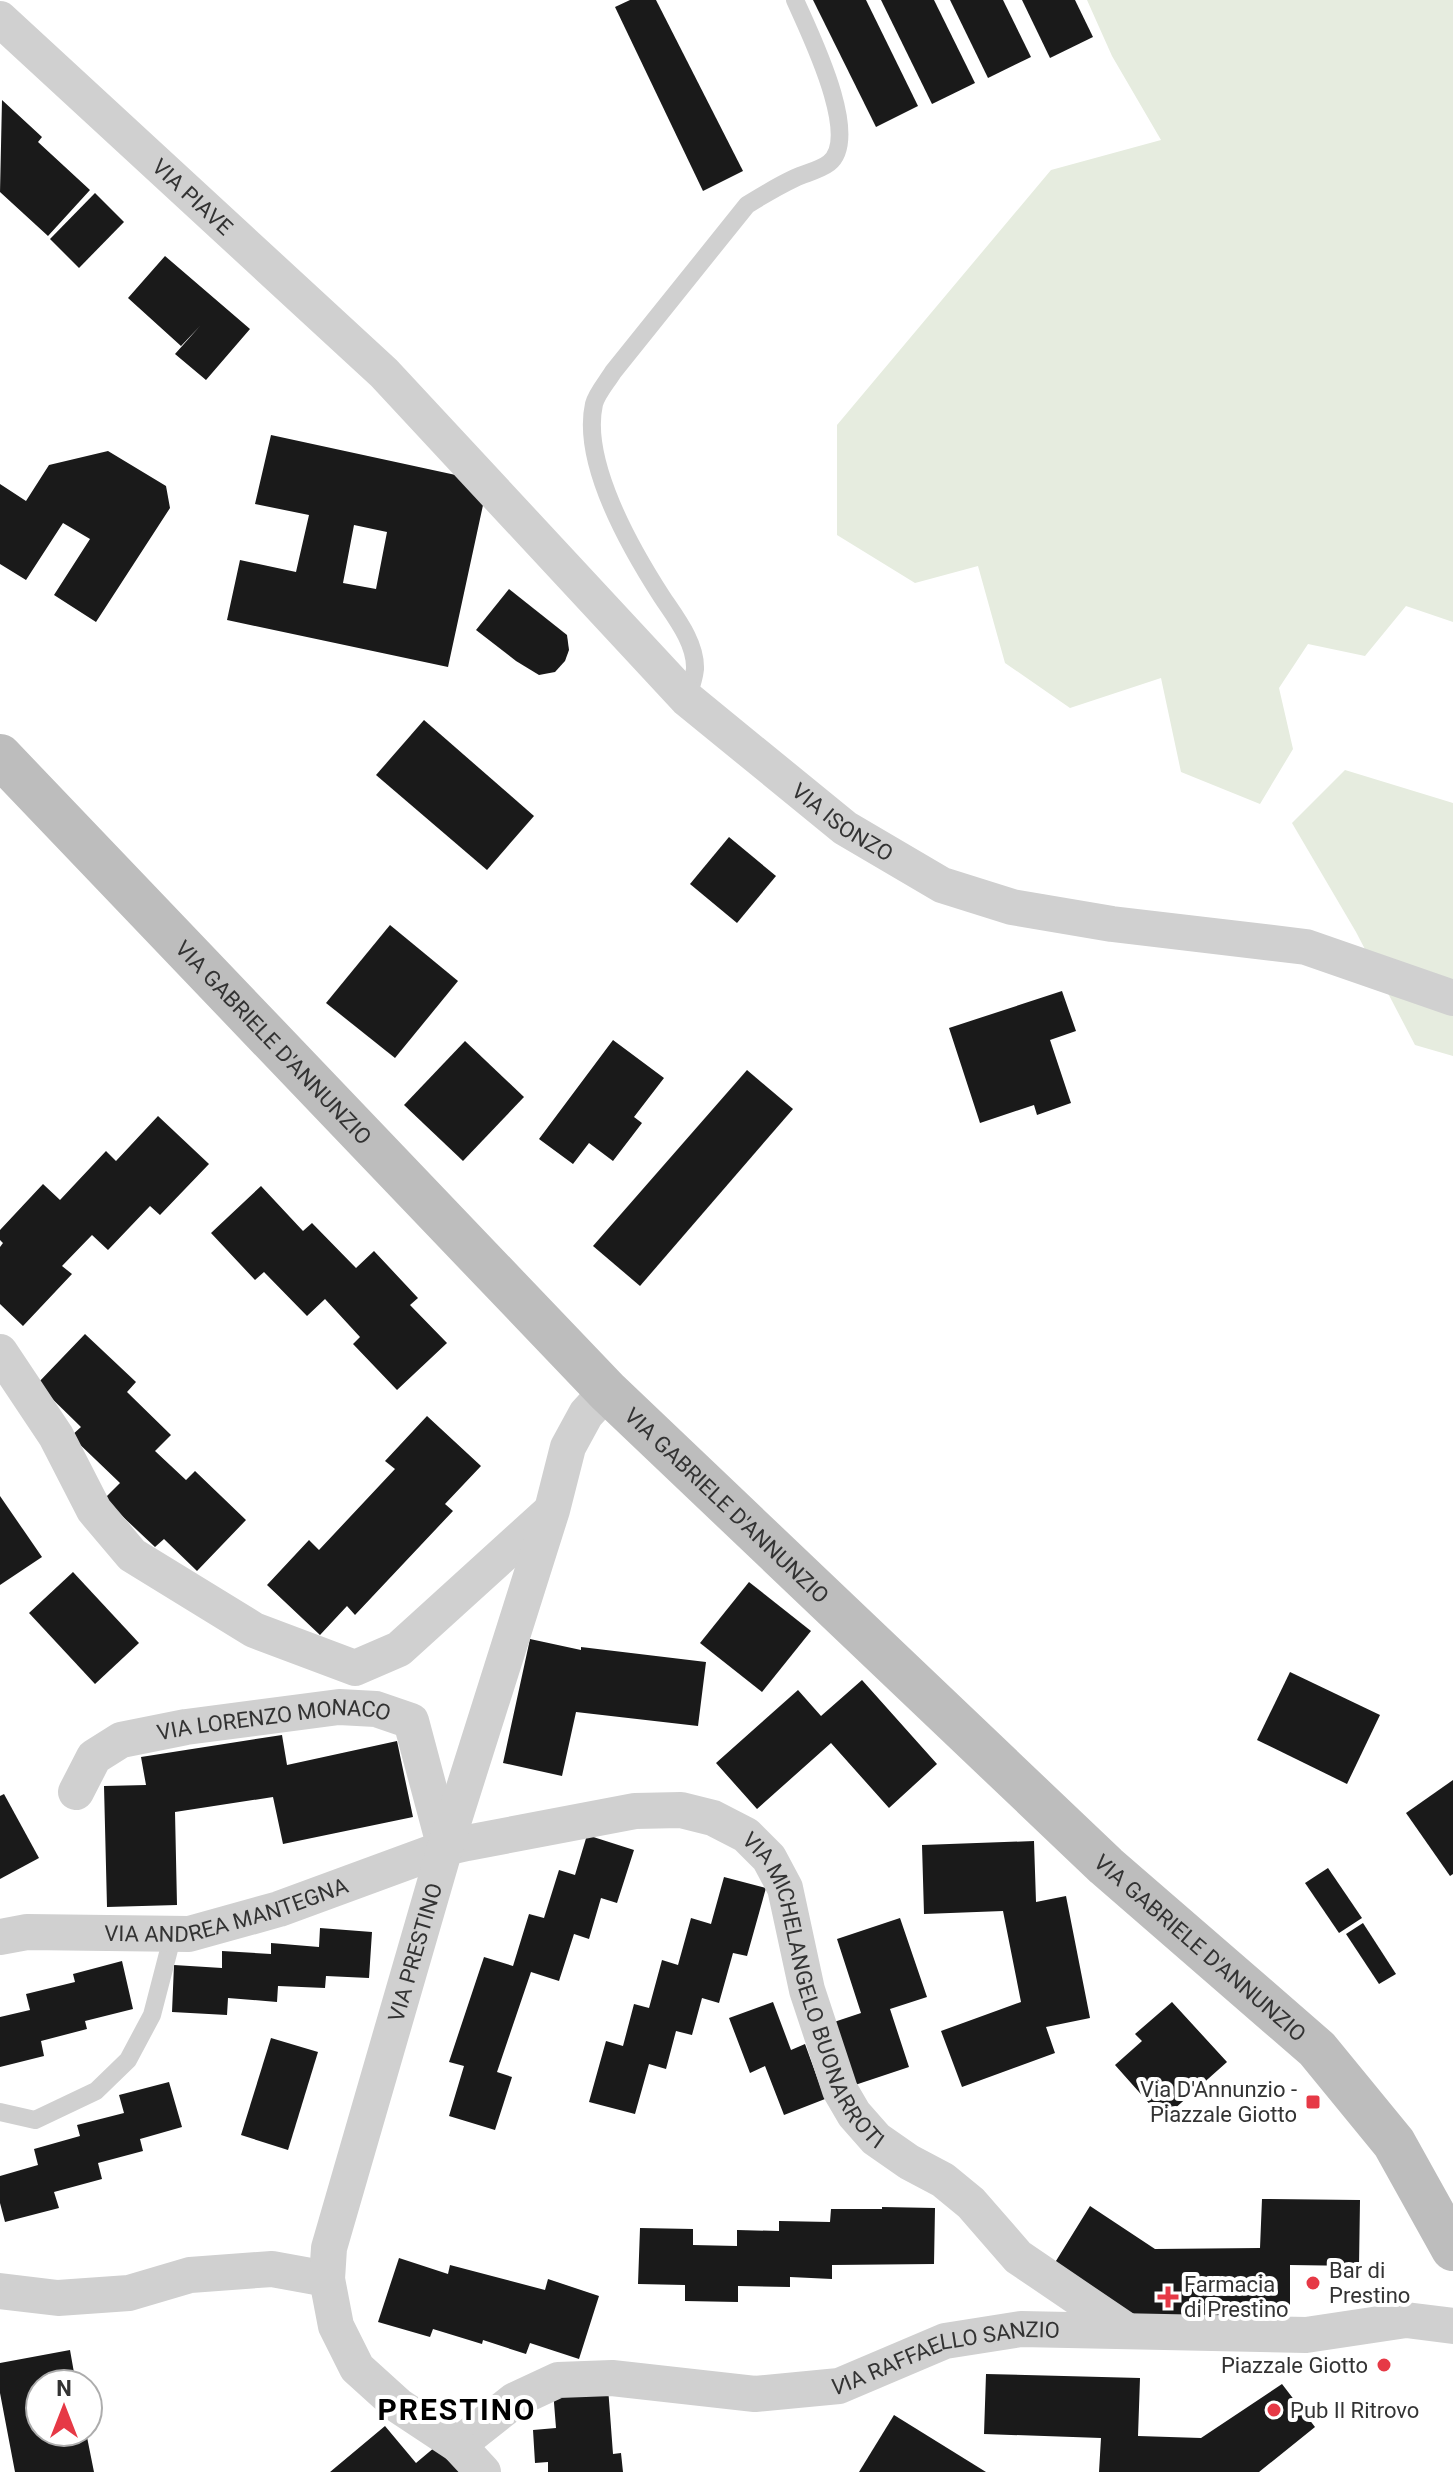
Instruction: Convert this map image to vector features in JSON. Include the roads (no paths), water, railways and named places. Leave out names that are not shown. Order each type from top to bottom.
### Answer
[{"type":"main road","name":"VIA GABRIELE D'ANNUNZIO","points":[[0,756],[607,1391],[1106,1866],[1317,2049],[1394,2143],[1453,2249]]},
{"type":"street","name":"VIA PIAVE","points":[[0,19],[384,373]]},
{"type":"street","name":"VIA ISONZO","points":[[384,373],[687,699],[845,828],[942,885],[1012,907],[1112,924],[1306,947],[1453,998]]},
{"type":"street","points":[[0,1352],[56,1436],[94,1510],[132,1555],[254,1630],[355,1668],[399,1649],[552,1510]]},
{"type":"street","name":"VIA PRESTINO","points":[[483,2472],[458,2445],[399,2406],[357,2368],[336,2326],[327,2279],[329,2248],[445,1848],[552,1510],[568,1447],[586,1414],[607,1391]]},
{"type":"street","name":"VIA LORENZO MONACO","points":[[76,1792],[94,1757],[121,1740],[186,1727],[339,1707],[376,1709],[411,1721],[445,1848]]},
{"type":"street","name":"VIA MICHELANGELO BUONARROTI","points":[[445,1848],[635,1811],[681,1810],[713,1818],[746,1835],[769,1858],[785,1888],[807,1990],[840,2090],[854,2114],[876,2139],[943,2180],[971,2203],[1018,2257],[1127,2331]]},
{"type":"street","name":"VIA ANDREA MANTEGNA","points":[[0,1937],[27,1932],[189,1934],[279,1909],[445,1848]]},
{"type":"street","points":[[0,2291],[58,2298],[129,2293],[190,2275],[272,2269],[327,2279]]},
{"type":"street","name":"VIA RAFFAELLO SANZIO","points":[[458,2445],[515,2400],[558,2380],[612,2378],[755,2394],[839,2386],[945,2341],[1021,2329],[1306,2335],[1406,2320],[1453,2326]]},
{"type":"lane","points":[[687,699],[695,669],[693,652],[684,630],[633,552],[597,464],[591,424],[595,400],[613,372],[747,205],[774,188],[830,162],[838,151],[840,125],[823,62],[795,0]]},
{"type":"lane","points":[[0,2112],[35,2120],[96,2091],[128,2060],[152,2015],[173,1934]]},
{"type":"place","name":"Via D'Annunzio - Piazzale Giotto","points":[[1313,2102]]},
{"type":"place","name":"Bar di Prestino","points":[[1313,2283]]},
{"type":"place","name":"Farmacia di Prestino","points":[[1168,2297]]},
{"type":"place","name":"Piazzale Giotto","points":[[1384,2365]]},
{"type":"place","name":"Pub Il Ritrovo","points":[[1274,2410]]},
{"type":"district","name":"PRESTINO","points":[[457,2410]]}]
